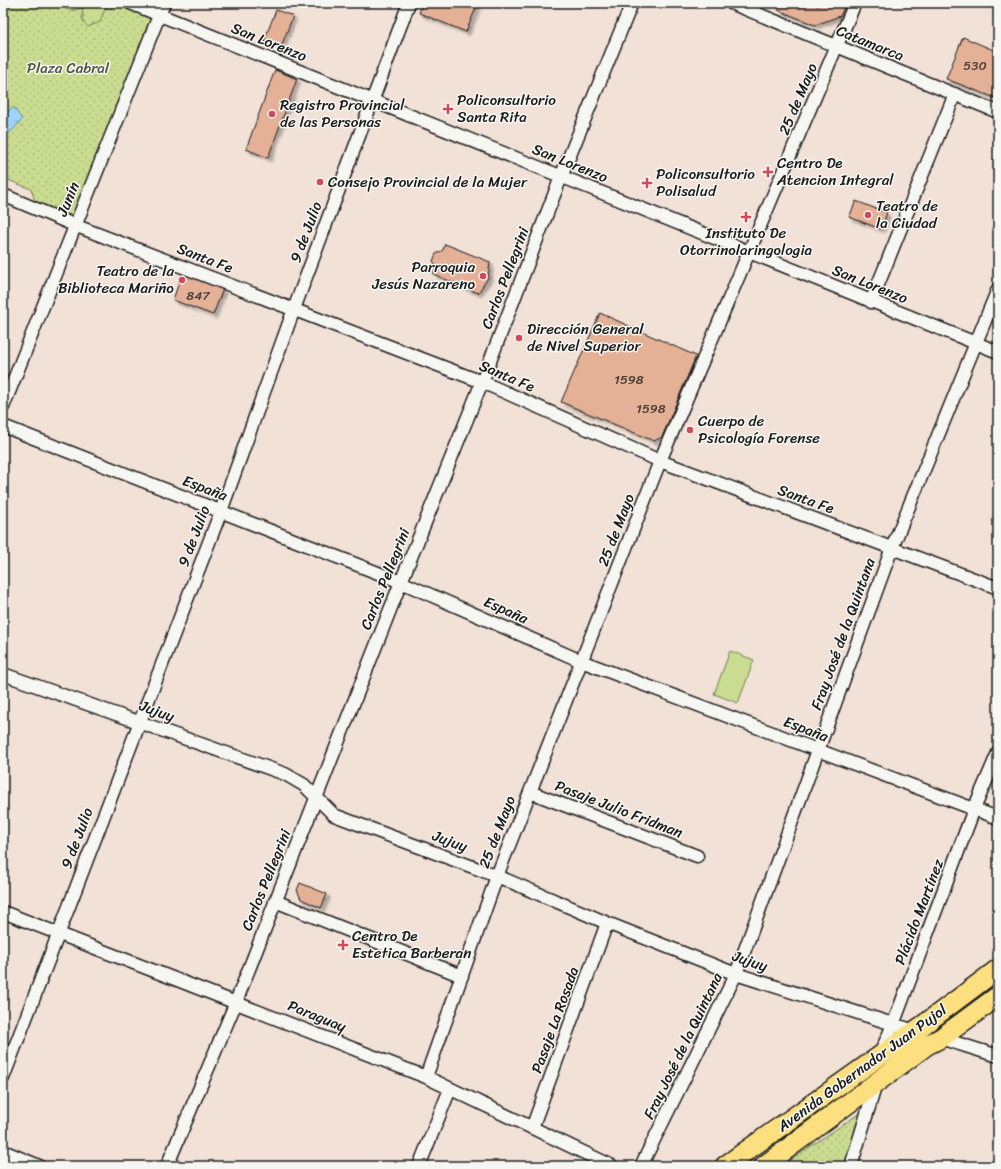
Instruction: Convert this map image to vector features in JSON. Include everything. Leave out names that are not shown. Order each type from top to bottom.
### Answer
[{"type":"main road","name":"Avenida Gobernador Juan Pujol","points":[[725,1166],[915,1031],[998,969]]},
{"type":"main road","name":"Avenida Gobernador Juan Pujol","points":[[764,1166],[927,1045],[941,1038],[998,996]]},
{"type":"street","name":"San Lorenzo","points":[[130,3],[998,352]]},
{"type":"street","name":"Junín","points":[[3,407],[74,225],[164,3]]},
{"type":"street","name":"9 de Julio","points":[[3,1078],[221,511],[294,309],[409,3]]},
{"type":"street","name":"Carlos Pellegrini","points":[[167,1166],[236,1002],[401,582],[482,382],[561,177],[632,3]]},
{"type":"street","name":"Catamarca","points":[[731,3],[998,112]]},
{"type":"street","name":"25 de Mayo","points":[[426,1077],[497,876],[660,461],[855,3]]},
{"type":"street","points":[[871,302],[955,94]]},
{"type":"street","name":"Santa Fe","points":[[3,195],[74,225],[482,382],[660,461],[998,588]]},
{"type":"street","name":"Fray José de la Quintana","points":[[642,1166],[736,974],[892,548],[998,288]]},
{"type":"street","name":"España","points":[[3,426],[401,582],[581,661],[998,818]]},
{"type":"street","name":"Jujuy","points":[[3,674],[285,774],[304,785],[317,796],[334,815],[497,876],[608,923],[736,974],[893,1025],[998,1056]]},
{"type":"street","name":"Plácido Martínez","points":[[851,1166],[876,1083],[879,1056],[893,1025],[974,809],[998,753]]},
{"type":"street","name":"Pasaje Julio Fridman","points":[[530,792],[697,856]]},
{"type":"street","points":[[275,901],[462,976]]},
{"type":"street","name":"Paraguay","points":[[3,912],[426,1077],[612,1166]]},
{"type":"street","name":"Pasaje La Rosada","points":[[532,1128],[608,923]]},
{"type":"street","points":[[419,1166],[450,1089]]},
{"type":"street","points":[[3,1151],[39,1166]]},
{"type":"green space","name":"Plaza Cabral","points":[[3,3],[95,3],[111,9],[114,3],[116,3],[157,20],[77,218],[35,201],[31,189],[3,178]]},
{"type":"green space","points":[[62,3],[84,3],[83,8],[70,11],[63,6]]},
{"type":"green space","points":[[86,3],[105,3],[106,6],[100,22],[88,27],[82,19],[83,8]]},
{"type":"green space","points":[[730,651],[754,660],[738,703],[714,694]]},
{"type":"green space","points":[[863,1111],[846,1166],[782,1166]]},
{"type":"water","points":[[14,107],[22,120],[5,138],[3,135],[3,115]]},
{"type":"building","points":[[423,3],[478,3],[466,32],[419,13]]},
{"type":"building","points":[[781,3],[811,3],[818,6],[822,3],[846,3],[840,16],[815,25],[778,10]]},
{"type":"building","points":[[276,10],[293,16],[281,47],[264,41]]},
{"type":"building","points":[[963,37],[998,52],[998,99],[946,79]]},
{"type":"building","name":"Registro Provincial de las Personas","points":[[275,70],[297,79],[268,158],[246,149]]},
{"type":"building","name":"Teatro de la Ciudad","points":[[856,201],[887,213],[881,229],[849,217]]},
{"type":"building","points":[[445,244],[490,262],[488,278],[478,293],[433,274],[436,266],[433,261],[436,254],[443,250]]},
{"type":"building","points":[[182,273],[223,289],[213,315],[173,300]]},
{"type":"building","points":[[600,313],[696,356],[662,437],[654,441],[561,402]]},
{"type":"building","points":[[300,883],[327,894],[321,908],[301,899],[297,890]]},
{"type":"place","name":"Policonsultorio Santa Rita","points":[[448,109]]},
{"type":"place","name":"Registro Provincial de las Personas","points":[[272,114]]},
{"type":"place","name":"Centro De Atencion Integral","points":[[768,172]]},
{"type":"place","name":"Consejo Provincial de la Mujer","points":[[320,182]]},
{"type":"place","name":"Policonsultorio Polisalud","points":[[647,183]]},
{"type":"place","name":"Teatro de la Ciudad","points":[[868,215]]},
{"type":"place","name":"Instituto De Otorrinolaringologia","points":[[746,217]]},
{"type":"place","name":"Parroquia Jesús Nazareno","points":[[483,276]]},
{"type":"place","name":"Teatro de la Biblioteca Mariño","points":[[182,280]]},
{"type":"place","name":"Dirección General de Nivel Superior","points":[[519,338]]},
{"type":"place","name":"Cuerpo de Psicología Forense","points":[[690,430]]},
{"type":"place","name":"Centro De Estetica Barberan","points":[[343,945]]}]
